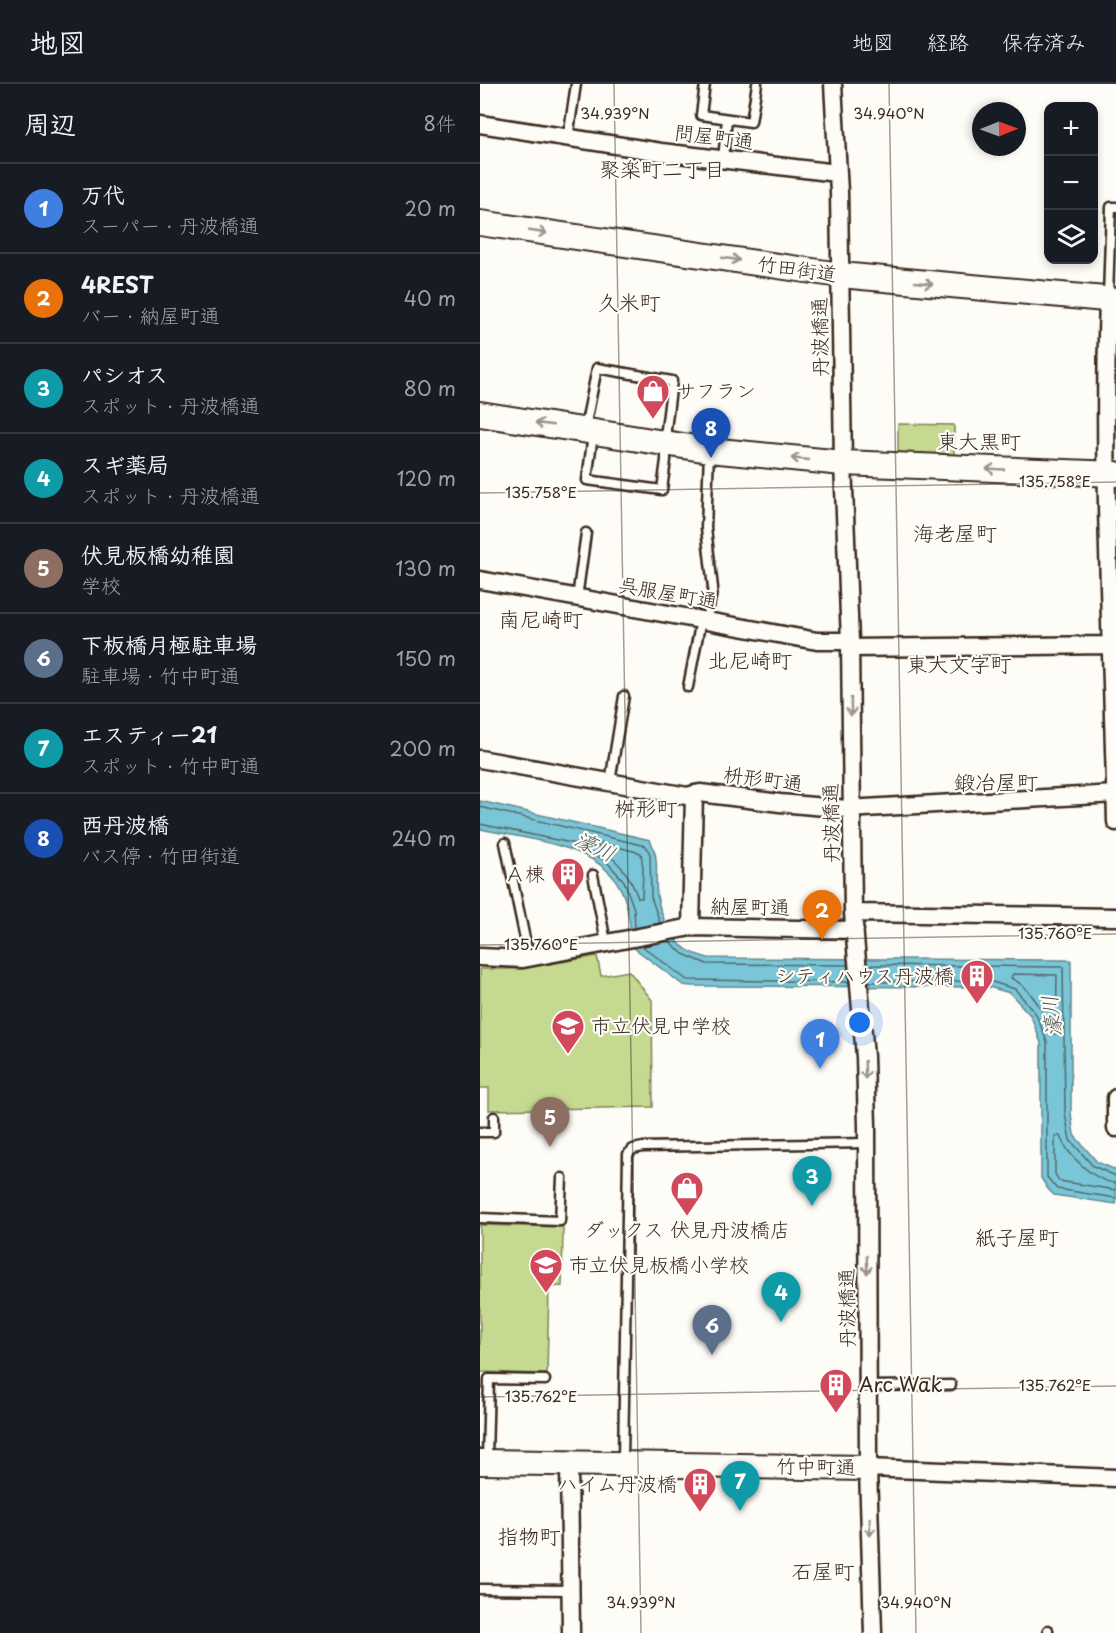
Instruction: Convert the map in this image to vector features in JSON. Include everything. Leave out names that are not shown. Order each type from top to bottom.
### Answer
[{"type":"main road","name":"竹田街道","points":[[480,223],[840,275],[1112,300]]},
{"type":"main road","points":[[480,414],[709,450],[843,463],[1111,474]]},
{"type":"main road","name":"竹中町通","points":[[483,1462],[868,1468]]},
{"type":"street","name":"丹波橋通","points":[[833,84],[839,192],[854,922],[865,1057],[868,1468],[873,1633]]},
{"type":"street","name":"問屋町通","points":[[480,124],[837,174]]},
{"type":"street","points":[[1112,300],[1105,392],[1111,474],[1116,822]]},
{"type":"street","name":"呉服屋町通","points":[[480,580],[850,645],[1113,642]]},
{"type":"street","name":"枡形町通","points":[[480,759],[687,796],[700,793],[851,809],[1116,794]]},
{"type":"street","points":[[685,927],[693,794]]},
{"type":"street","name":"納屋町通","points":[[606,942],[685,927],[1116,917]]},
{"type":"street","points":[[480,957],[529,958],[606,942]]},
{"type":"street","points":[[1116,1098],[1116,1128]]},
{"type":"street","points":[[569,1463],[571,1633]]},
{"type":"street","name":"竹中町通","points":[[868,1468],[1116,1478]]},
{"type":"lane","points":[[568,138],[576,84]]},
{"type":"lane","points":[[705,84],[701,115],[752,122],[757,84]]},
{"type":"lane","points":[[723,159],[727,119]]},
{"type":"lane","points":[[1112,300],[1111,207],[1116,207]]},
{"type":"lane","points":[[597,368],[672,381],[665,444],[666,460],[662,490],[587,480],[589,430],[597,368]]},
{"type":"lane","points":[[688,687],[713,588],[706,528],[709,450]]},
{"type":"lane","points":[[577,598],[586,533]]},
{"type":"lane","points":[[610,782],[624,696]]},
{"type":"lane","points":[[505,843],[529,958]]},
{"type":"lane","points":[[592,875],[606,942]]},
{"type":"lane","points":[[480,1132],[494,1132],[494,1117]]},
{"type":"lane","points":[[623,1464],[628,1154],[633,1149],[643,1147],[867,1143]]},
{"type":"lane","points":[[480,1218],[560,1221],[562,1178]]},
{"type":"lane","points":[[483,1462],[489,1379],[545,1380]]},
{"type":"lane","points":[[869,1386],[951,1385]]},
{"type":"lane","points":[[480,1589],[570,1590]]},
{"type":"green space","points":[[898,424],[954,425],[954,461],[898,459]]},
{"type":"green space","name":"市立伏見中学校","points":[[597,956],[601,976],[629,971],[652,1000],[653,1107],[489,1110],[489,1088],[480,1088],[480,969],[520,969]]},
{"type":"green space","points":[[480,1225],[563,1227],[562,1286],[549,1287],[547,1374],[480,1372]]},
{"type":"water","name":"濠川","points":[[480,801],[650,840],[656,861],[657,896],[667,925],[680,945],[708,958],[1071,960],[1071,1113],[1074,1135],[1097,1162],[1116,1170],[1116,1204],[1054,1195],[1041,1178],[1041,1043],[1031,1016],[1010,993],[989,987],[683,985],[633,947],[625,899],[618,884],[607,871],[593,860],[575,851],[536,840],[480,829]]},
{"type":"place","name":"サフラン","points":[[653,420]]},
{"type":"place","name":"西丹波橋","points":[[711,458]]},
{"type":"place","name":"Ａ棟","points":[[568,903]]},
{"type":"place","name":"4REST","points":[[822,940]]},
{"type":"place","name":"シティハウス丹波橋","points":[[977,1005]]},
{"type":"place","name":"市立伏見中学校","points":[[568,1055]]},
{"type":"place","name":"万代","points":[[820,1069]]},
{"type":"place","name":"伏見板橋幼稚園","points":[[550,1147]]},
{"type":"place","name":"パシオス","points":[[812,1206]]},
{"type":"place","name":"ダックス 伏見丹波橋店","points":[[687,1217]]},
{"type":"place","name":"市立伏見板橋小学校","points":[[546,1294]]},
{"type":"place","name":"スギ薬局","points":[[781,1322]]},
{"type":"place","name":"下板橋月極駐車場","points":[[712,1355]]},
{"type":"place","name":"Arc Wak","points":[[836,1414]]},
{"type":"place","name":"エスティー21","points":[[740,1511]]},
{"type":"place","name":"ハイム丹波橋","points":[[700,1513]]},
{"type":"district","name":"聚楽町二丁目","points":[[662,170]]},
{"type":"district","name":"久米町","points":[[629,303]]},
{"type":"district","name":"東大黒町","points":[[979,442]]},
{"type":"district","name":"海老屋町","points":[[955,534]]},
{"type":"district","name":"南尼崎町","points":[[541,620]]},
{"type":"district","name":"北尼崎町","points":[[750,661]]},
{"type":"district","name":"東大文字町","points":[[959,665]]},
{"type":"district","name":"鍛冶屋町","points":[[996,783]]},
{"type":"district","name":"桝形町","points":[[646,809]]},
{"type":"district","name":"紙子屋町","points":[[1017,1238]]},
{"type":"district","name":"指物町","points":[[529,1537]]},
{"type":"district","name":"石屋町","points":[[823,1572]]}]
